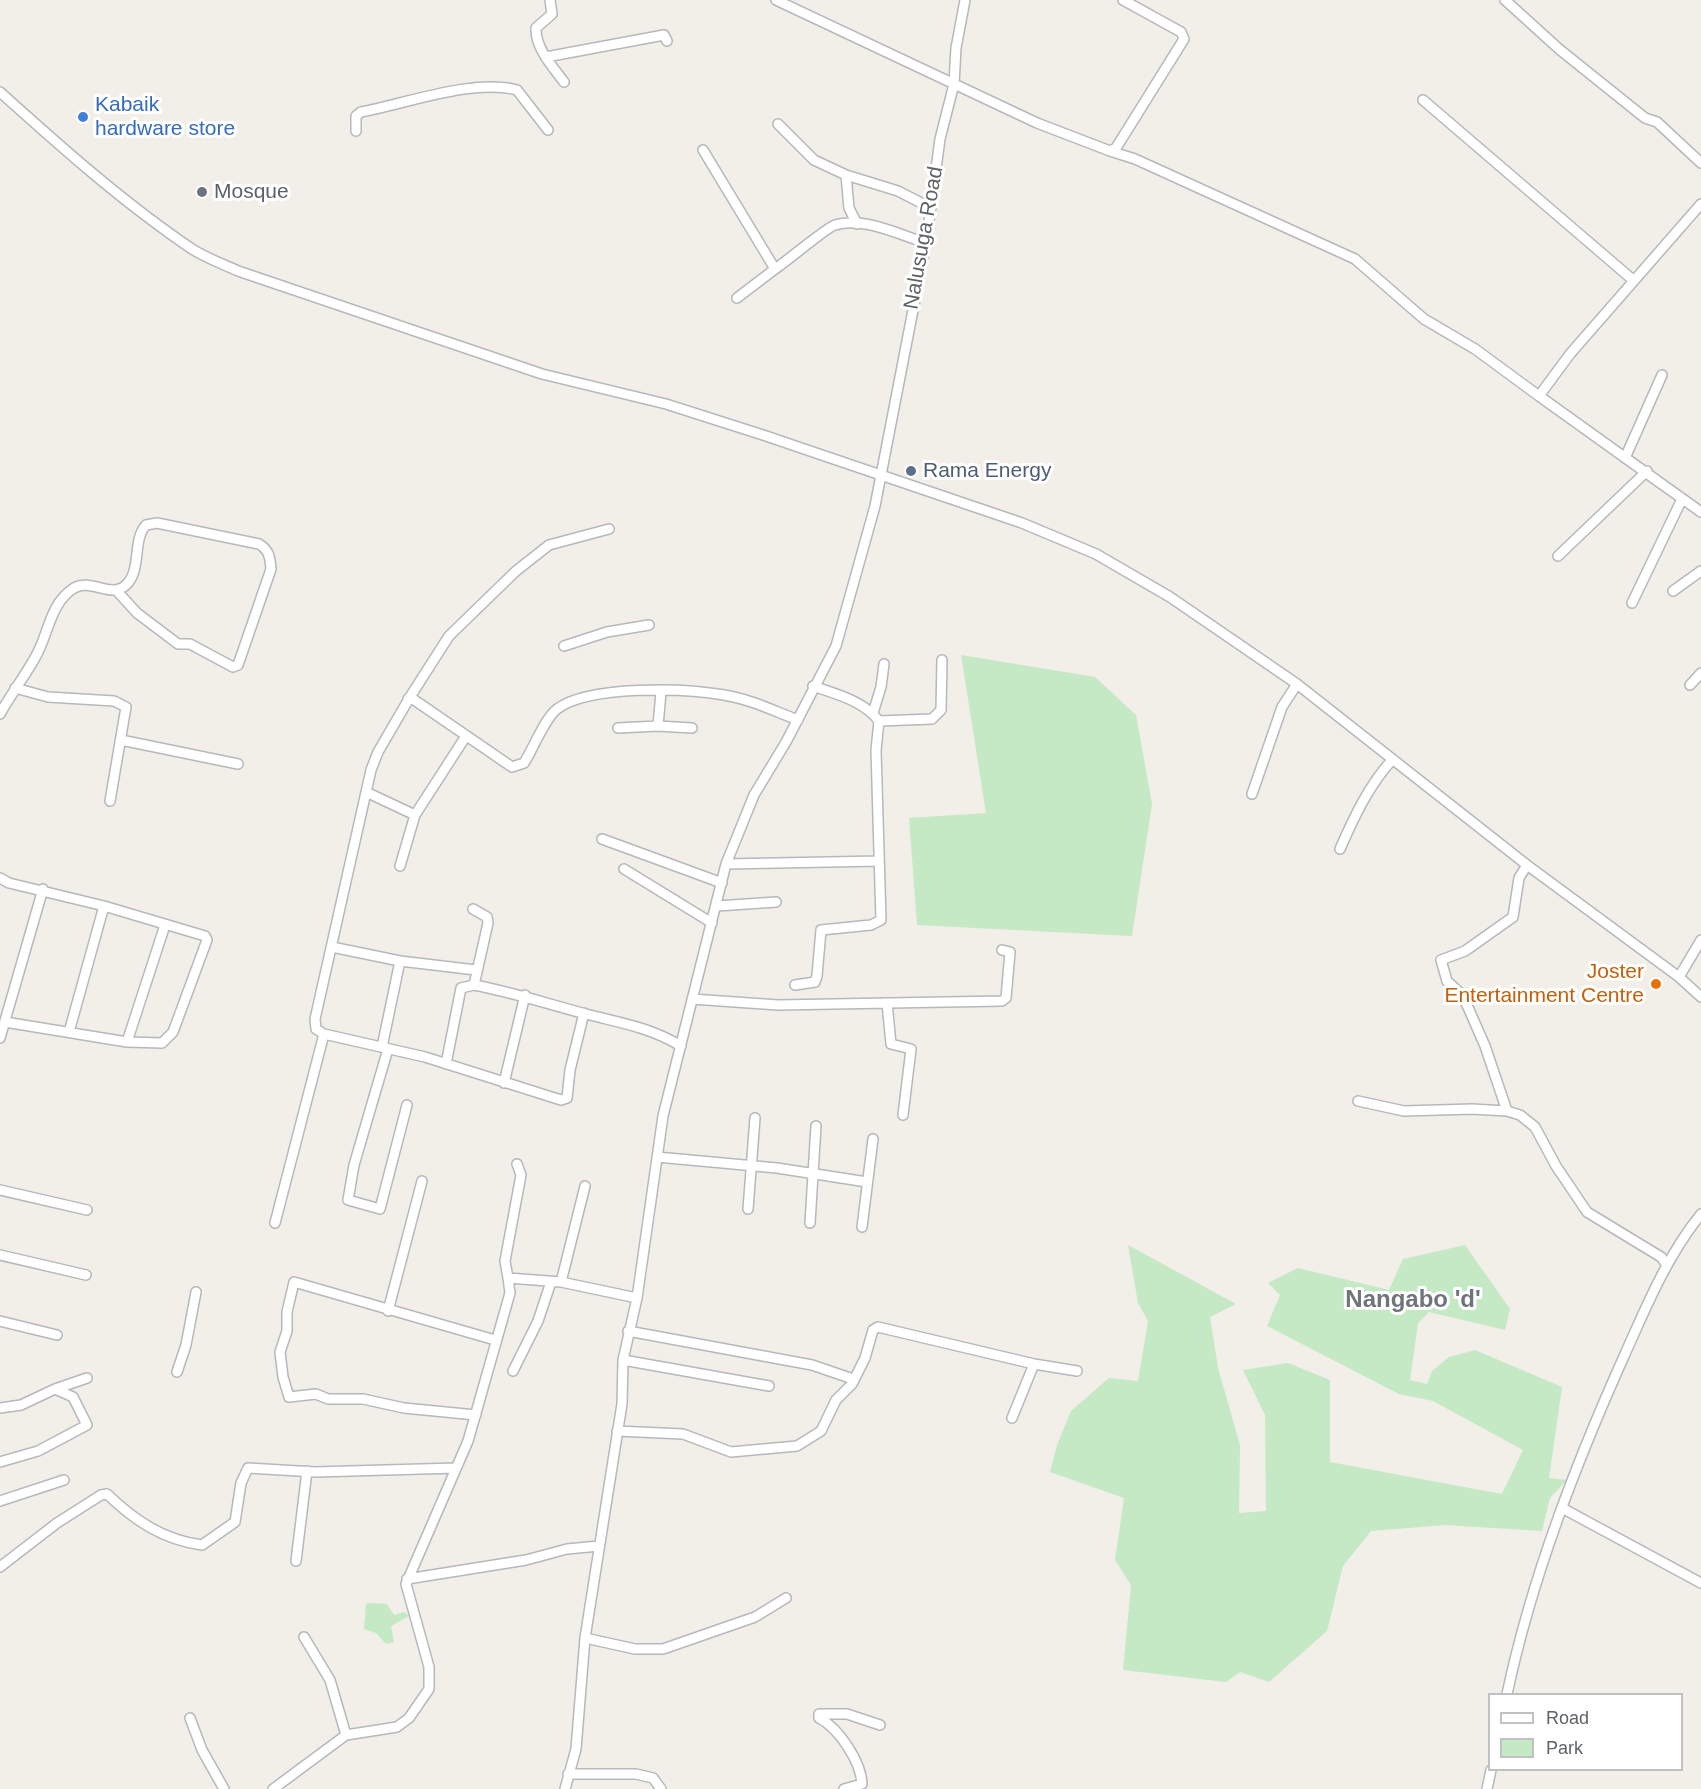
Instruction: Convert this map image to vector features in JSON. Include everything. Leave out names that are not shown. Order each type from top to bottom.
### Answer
[{"type":"street","points":[[550,0],[552,14],[536,28],[537,42],[564,82]]},
{"type":"street","points":[[776,0],[1059,132],[1093,142],[1355,259],[1424,319],[1475,349],[1701,512]]},
{"type":"street","name":"Nalusuga Road","points":[[565,1789],[576,1749],[585,1638],[622,1404],[623,1360],[637,1298],[663,1116],[726,864],[754,795],[798,720],[813,686],[836,646],[846,614],[875,506],[926,243],[940,139],[954,84],[956,48],[965,0]]},
{"type":"street","points":[[1110,151],[1116,148],[1184,39],[1181,33],[1123,0]]},
{"type":"street","points":[[1505,0],[1559,49],[1645,118],[1657,122],[1701,163]]},
{"type":"street","points":[[546,57],[664,35],[668,41]]},
{"type":"street","points":[[356,131],[356,116],[361,112],[475,88],[517,90],[548,130]]},
{"type":"street","points":[[0,92],[53,140],[160,225],[195,251],[238,271],[542,374],[666,404],[1052,534],[1096,554],[1178,603],[1297,684],[1527,865],[1679,977],[1701,997]]},
{"type":"street","points":[[1423,100],[1633,280]]},
{"type":"street","points":[[778,124],[814,160],[846,175],[898,191],[931,208]]},
{"type":"street","points":[[703,150],[775,269]]},
{"type":"street","points":[[846,175],[849,208],[857,224]]},
{"type":"street","points":[[1539,396],[1569,354],[1701,204]]},
{"type":"street","points":[[737,298],[832,225],[857,224],[926,243]]},
{"type":"street","points":[[1624,458],[1662,375]]},
{"type":"street","points":[[1558,556],[1647,471]]},
{"type":"street","points":[[1632,603],[1682,499]]},
{"type":"street","points":[[0,714],[38,654],[58,603],[66,594],[80,586],[116,590],[123,587],[130,579],[141,533],[151,523],[259,544],[270,556],[271,568],[238,664],[233,667],[190,644],[178,644],[137,613],[116,590]]},
{"type":"street","points":[[584,1013],[570,1070],[567,1098],[556,1099],[446,1064],[324,1034],[314,1026],[366,792],[378,752],[410,697],[449,636],[516,571],[549,546],[609,529]]},
{"type":"street","points":[[1673,591],[1701,571]]},
{"type":"street","points":[[564,646],[607,632],[649,625]]},
{"type":"street","points":[[813,686],[859,704],[876,717],[936,718],[941,710],[942,660]]},
{"type":"street","points":[[795,985],[815,982],[821,930],[871,925],[881,920],[876,717],[884,664]]},
{"type":"street","points":[[1690,685],[1701,673]]},
{"type":"street","points":[[1252,794],[1282,707],[1297,684]]},
{"type":"street","points":[[15,688],[48,697],[122,704],[126,707],[110,801]]},
{"type":"street","points":[[410,697],[512,767],[524,763],[555,711],[569,701],[611,692],[723,694],[798,720]]},
{"type":"street","points":[[658,726],[661,692]]},
{"type":"street","points":[[402,705],[410,697]]},
{"type":"street","points":[[618,728],[658,726],[692,728]]},
{"type":"street","points":[[400,866],[415,815],[466,736]]},
{"type":"street","points":[[121,740],[238,764]]},
{"type":"street","points":[[1340,849],[1361,804],[1379,774],[1392,760]]},
{"type":"street","points":[[366,792],[415,815]]},
{"type":"street","points":[[602,839],[722,883]]},
{"type":"street","points":[[726,864],[879,861]]},
{"type":"street","points":[[1507,1111],[1467,1005],[1460,993],[1447,981],[1441,960],[1465,951],[1510,921],[1515,913],[1519,878],[1527,865]]},
{"type":"street","points":[[624,869],[711,923]]},
{"type":"street","points":[[0,878],[9,883],[43,889],[205,936],[206,944],[169,1039],[153,1045],[5,1022]]},
{"type":"street","points":[[0,1038],[43,889]]},
{"type":"street","points":[[717,906],[776,902]]},
{"type":"street","points":[[69,1032],[104,906]]},
{"type":"street","points":[[473,909],[488,919],[474,985]]},
{"type":"street","points":[[127,1042],[165,925]]},
{"type":"street","points":[[1679,977],[1701,940]]},
{"type":"street","points":[[332,947],[400,961],[476,970]]},
{"type":"street","points":[[692,999],[778,1005],[935,1004],[1002,1001],[1007,992],[1010,952]]},
{"type":"street","points":[[400,961],[385,1048],[354,1165],[348,1200],[380,1209],[407,1105]]},
{"type":"street","points":[[446,1064],[462,988],[474,985],[525,995],[658,1032],[681,1046]]},
{"type":"street","points":[[504,1083],[525,995]]},
{"type":"street","points":[[887,1003],[891,1044],[911,1049],[903,1115]]},
{"type":"street","points":[[275,1223],[324,1034]]},
{"type":"street","points":[[1358,1101],[1404,1111],[1472,1109],[1507,1111],[1520,1115],[1535,1127],[1556,1166],[1587,1212],[1661,1257],[1667,1265]]},
{"type":"street","points":[[748,1209],[755,1118]]},
{"type":"street","points":[[810,1223],[816,1125]]},
{"type":"street","points":[[862,1227],[873,1138]]},
{"type":"street","points":[[657,1157],[813,1172],[826,1177],[867,1182]]},
{"type":"street","points":[[273,1789],[346,1736],[397,1727],[409,1718],[429,1689],[429,1667],[405,1587],[476,1415],[495,1340],[510,1293],[505,1261],[521,1175],[517,1164]]},
{"type":"street","points":[[388,1311],[422,1181]]},
{"type":"street","points":[[513,1371],[556,1282],[585,1186]]},
{"type":"street","points":[[0,1191],[87,1210]]},
{"type":"street","points":[[1507,1693],[1516,1651],[1581,1451],[1650,1296],[1667,1265],[1701,1214]]},
{"type":"street","points":[[0,1255],[86,1275]]},
{"type":"street","points":[[508,1278],[556,1282],[637,1298]]},
{"type":"street","points":[[476,1415],[404,1408],[363,1399],[328,1399],[316,1394],[289,1397],[280,1352],[287,1331],[287,1312],[294,1282],[388,1311],[495,1340]]},
{"type":"street","points":[[177,1372],[186,1345],[196,1292]]},
{"type":"street","points":[[0,1321],[57,1335]]},
{"type":"street","points":[[617,1431],[683,1434],[717,1449],[731,1452],[797,1446],[821,1431],[836,1400],[865,1359],[873,1330],[878,1327],[1034,1364],[1077,1371]]},
{"type":"street","points":[[628,1331],[812,1365],[853,1379]]},
{"type":"street","points":[[623,1360],[769,1386]]},
{"type":"street","points":[[1012,1418],[1034,1364]]},
{"type":"street","points":[[0,1408],[21,1405],[55,1389],[87,1378]]},
{"type":"street","points":[[0,1462],[38,1450],[78,1432],[87,1425],[74,1397],[55,1389]]},
{"type":"street","points":[[0,1567],[57,1523],[101,1495],[107,1494],[121,1509],[160,1534],[202,1545],[235,1522],[241,1483],[248,1468],[307,1472],[456,1468]]},
{"type":"street","points":[[296,1561],[307,1472]]},
{"type":"street","points":[[0,1501],[64,1480]]},
{"type":"street","points":[[1562,1508],[1701,1583]]},
{"type":"street","points":[[407,1578],[525,1560],[567,1549],[599,1546]]},
{"type":"street","points":[[585,1638],[635,1649],[663,1649],[755,1617],[786,1598]]},
{"type":"street","points":[[304,1637],[330,1680],[346,1736]]},
{"type":"street","points":[[844,1789],[865,1786],[846,1746],[827,1722],[819,1718],[819,1714],[847,1714],[880,1725]]},
{"type":"street","points":[[190,1718],[202,1750],[224,1789]]},
{"type":"street","points":[[1487,1789],[1491,1771]]},
{"type":"street","points":[[568,1774],[636,1774],[653,1778],[661,1789]]},
{"type":"green space","points":[[961,655],[1095,677],[1136,715],[1152,804],[1132,936],[917,925],[909,818],[986,813]]},
{"type":"green space","points":[[1128,1245],[1236,1304],[1210,1317],[1218,1368],[1240,1445],[1239,1513],[1266,1511],[1265,1415],[1243,1370],[1288,1363],[1330,1380],[1330,1462],[1502,1494],[1523,1450],[1433,1401],[1399,1394],[1267,1326],[1280,1295],[1268,1283],[1298,1268],[1389,1290],[1403,1259],[1465,1245],[1510,1309],[1505,1330],[1429,1312],[1418,1323],[1410,1380],[1427,1384],[1432,1371],[1449,1357],[1475,1350],[1562,1387],[1549,1478],[1567,1480],[1550,1498],[1542,1531],[1445,1525],[1371,1531],[1343,1566],[1327,1631],[1269,1682],[1240,1672],[1226,1682],[1123,1670],[1131,1585],[1115,1560],[1124,1498],[1050,1472],[1057,1445],[1071,1411],[1109,1378],[1138,1381],[1148,1321],[1138,1303]]},
{"type":"green space","points":[[366,1604],[387,1604],[394,1615],[404,1612],[409,1616],[391,1626],[394,1642],[386,1644],[376,1633],[364,1629]]},
{"type":"place","name":"Kabaik hardware store","points":[[83,117]]},
{"type":"place","name":"Mosque","points":[[202,192]]},
{"type":"place","name":"Rama Energy","points":[[911,471]]},
{"type":"place","name":"Joster Entertainment Centre","points":[[1656,984]]},
{"type":"district","name":"Nangabo 'd'","points":[[1413,1300]]}]
